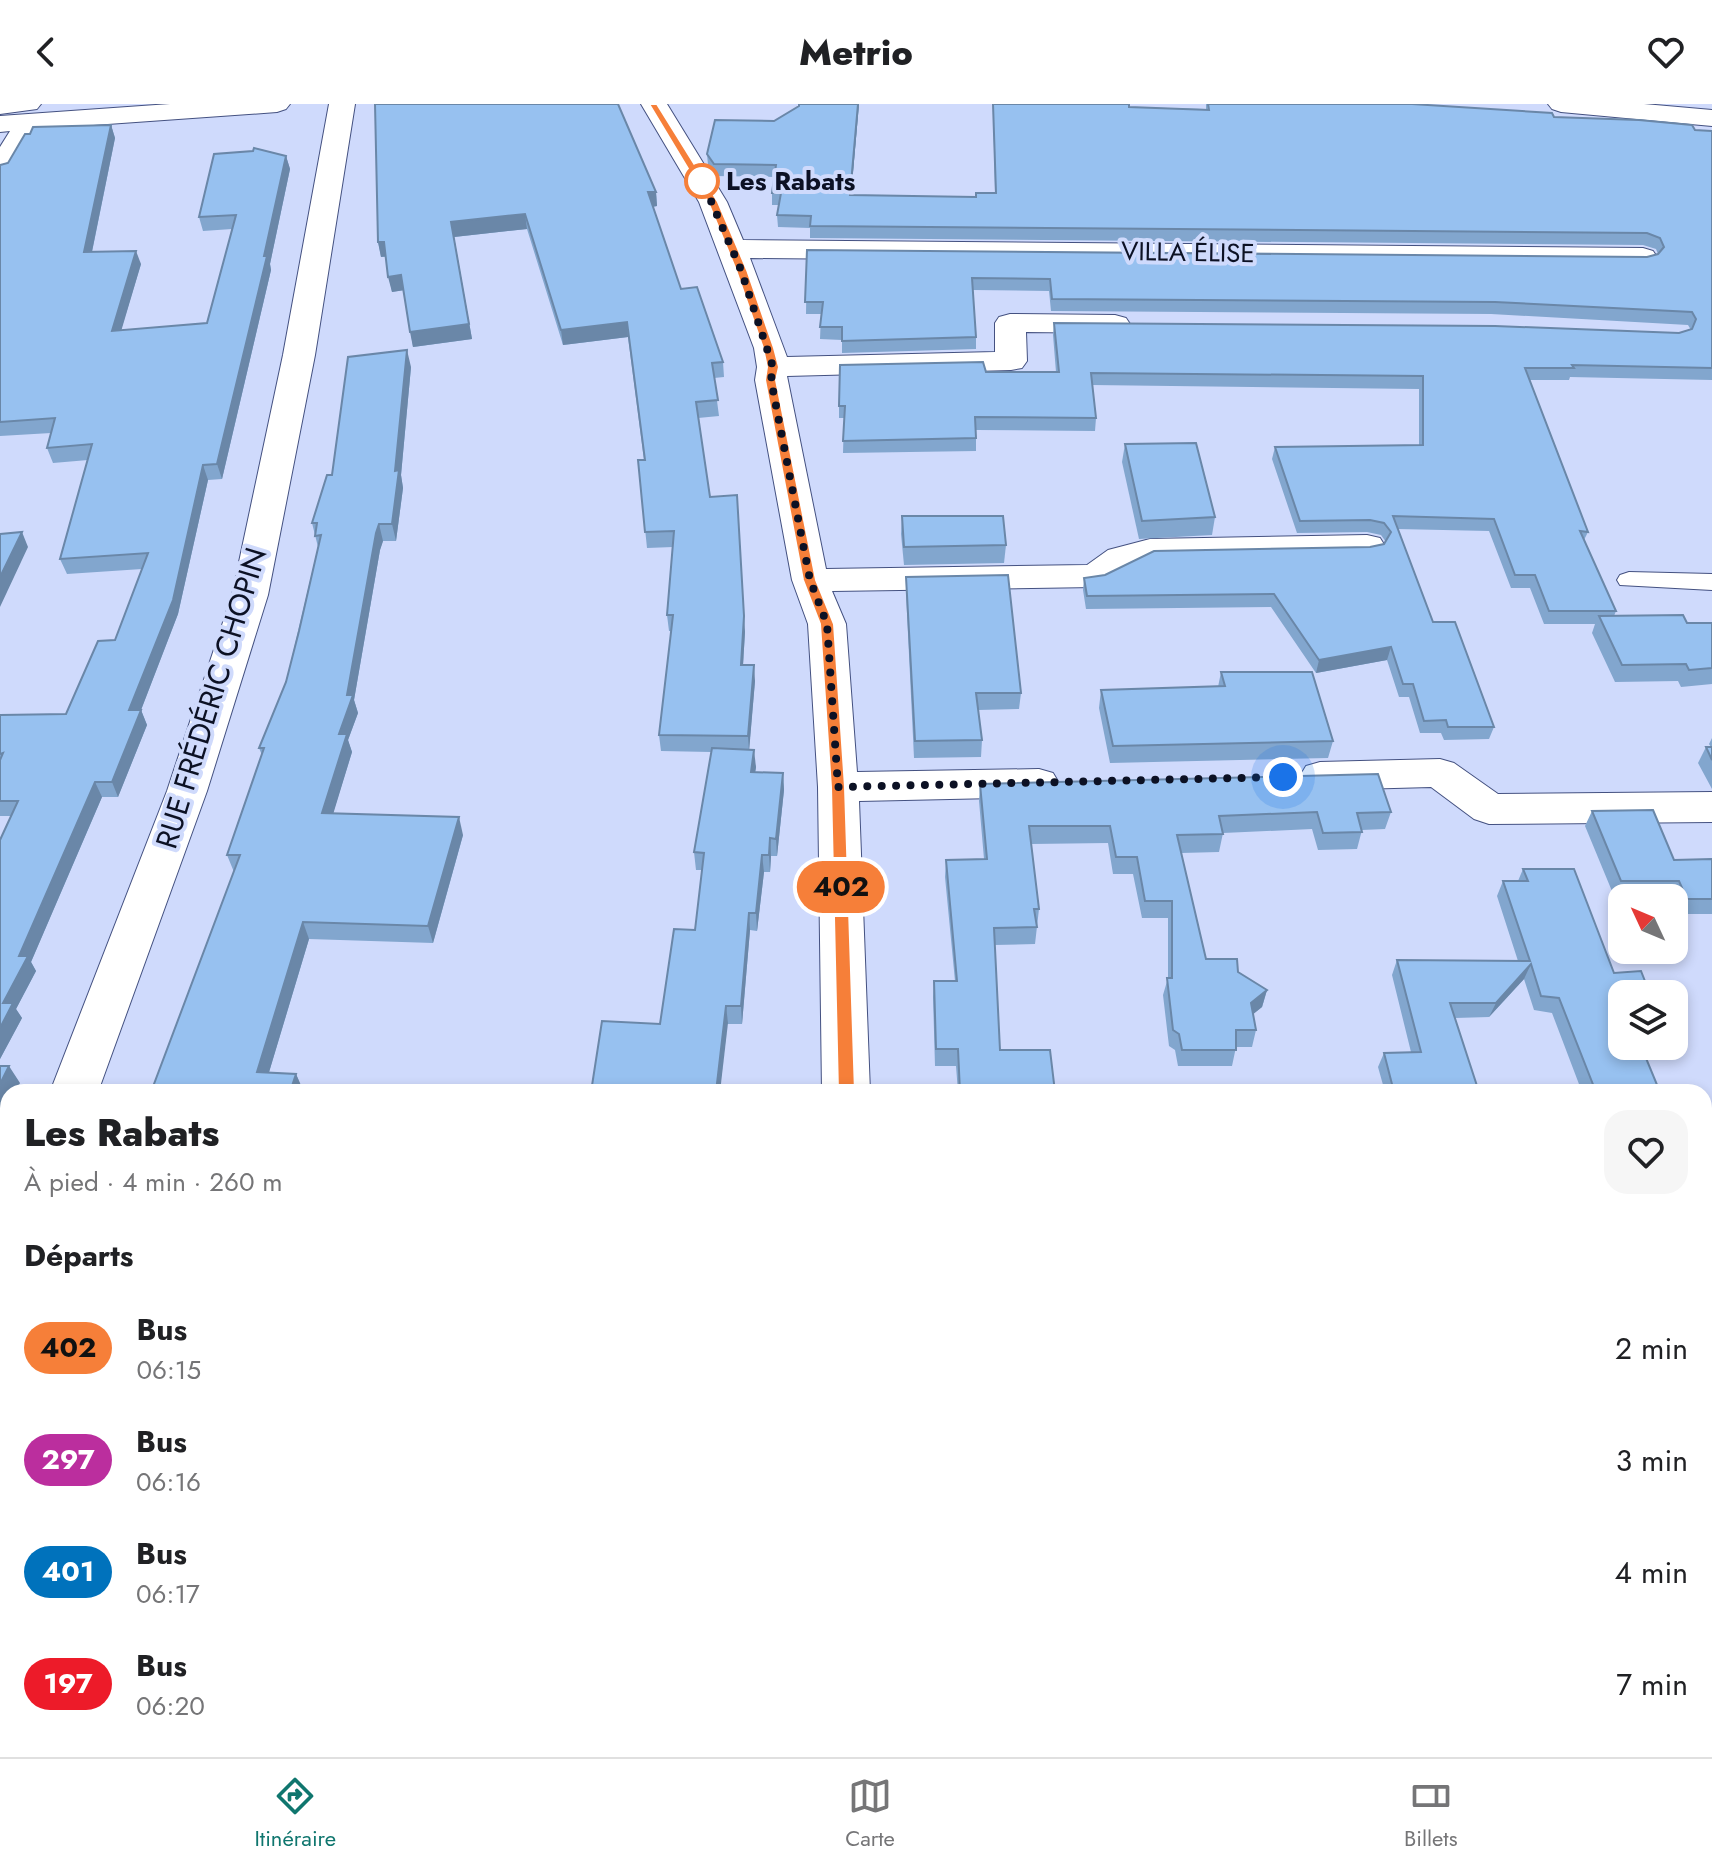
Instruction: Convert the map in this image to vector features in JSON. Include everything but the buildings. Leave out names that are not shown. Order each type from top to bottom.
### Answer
[{"type":"street","points":[[0,106],[28,113],[277,104]]},
{"type":"street","name":"RUE FRÉDÉRIC CHOPIN","points":[[77,1084],[187,791],[250,595],[299,355],[342,104]]},
{"type":"street","points":[[654,104],[701,178],[733,249],[773,367],[771,380],[810,580],[827,624],[838,787],[846,1084]]},
{"type":"street","points":[[1561,104],[1712,118]]},
{"type":"street","points":[[0,124],[28,113]]},
{"type":"street","points":[[0,169],[28,113]]},
{"type":"street","name":"VILLA ÉLISE","points":[[733,249],[1643,257]]},
{"type":"street","points":[[773,367],[1011,361],[1010,323],[1149,324]]},
{"type":"street","points":[[810,580],[1095,576],[1121,558],[1150,550],[1367,546]]},
{"type":"street","points":[[1283,777],[1440,773],[1489,809],[1712,807]]},
{"type":"street","points":[[838,787],[1080,782]]},
{"type":"lane","points":[[1629,580],[1712,582]]},
{"type":"bus line","name":"402","points":[[654,104],[713,202],[769,348],[773,367],[771,380],[810,580],[827,624],[838,787],[846,1084]]},
{"type":"place","name":"Les Rabats","points":[[702,181]]},
{"type":"route","points":[[702,181],[701,178],[741,270],[769,348],[773,367],[771,380],[810,580],[827,624],[838,787],[1283,777]]}]
